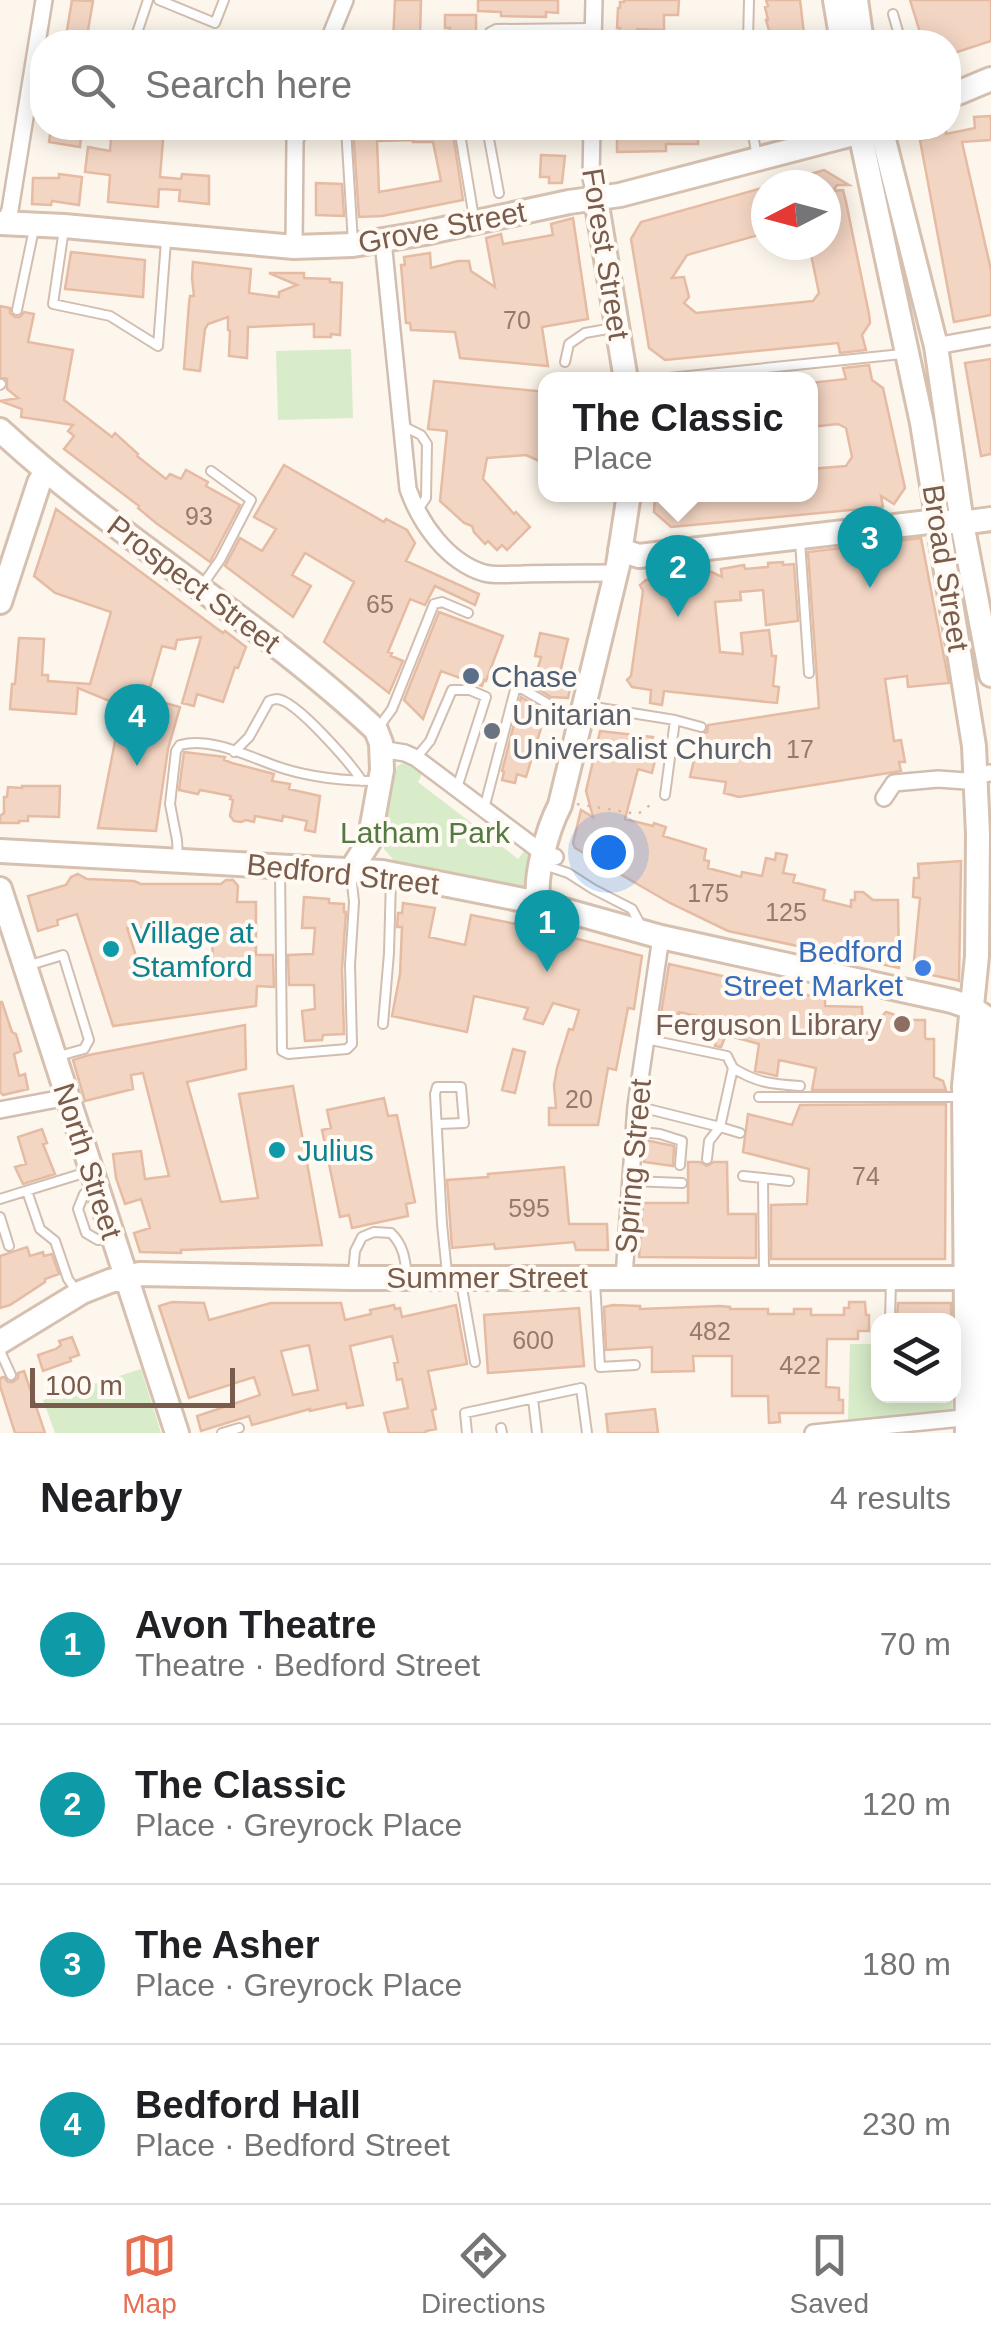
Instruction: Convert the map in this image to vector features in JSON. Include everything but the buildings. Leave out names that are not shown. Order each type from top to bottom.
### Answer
[{"type":"main road","points":[[835,0],[840,30]]},
{"type":"main road","points":[[856,0],[860,30]]},
{"type":"main road","points":[[961,91],[991,79]]},
{"type":"main road","name":"Grove Street","points":[[2,226],[64,226],[294,247],[353,245],[620,195],[828,140]]},
{"type":"main road","name":"Broad Street","points":[[871,140],[974,746],[983,774],[978,834],[977,956],[986,1064],[979,1423]]},
{"type":"main road","name":"Broad Street","points":[[872,140],[936,346],[962,523],[991,676]]},
{"type":"main road","name":"Forest Street","points":[[596,199],[625,372]]},
{"type":"main road","name":"Prospect Street","points":[[0,430],[45,472],[295,661],[379,741]]},
{"type":"main road","points":[[0,602],[45,472]]},
{"type":"main road","points":[[539,903],[536,891],[551,859],[554,816],[618,561],[627,502]]},
{"type":"main road","points":[[618,561],[937,521],[991,519]]},
{"type":"main road","points":[[351,870],[369,842],[371,781],[379,741]]},
{"type":"main road","points":[[369,842],[387,872]]},
{"type":"main road","name":"Bedford Street","points":[[0,850],[387,872],[539,903],[653,934],[952,1001],[985,1019]]},
{"type":"main road","name":"North Street","points":[[2,901],[177,1433]]},
{"type":"main road","name":"Broad Street","points":[[980,1278],[965,1097],[966,1050],[985,1019]]},
{"type":"main road","name":"Summer Street","points":[[0,1342],[79,1294],[140,1274],[980,1278]]},
{"type":"street","points":[[39,30],[44,0]]},
{"type":"street","points":[[333,30],[345,0]]},
{"type":"street","points":[[593,30],[594,0]]},
{"type":"street","points":[[2,226],[10,210],[30,86]]},
{"type":"street","points":[[294,247],[296,140]]},
{"type":"street","name":"Forest Street","points":[[592,140],[591,178],[596,199]]},
{"type":"street","points":[[383,241],[408,489],[427,527],[466,565],[486,574],[618,561]]},
{"type":"street","points":[[936,346],[991,336]]},
{"type":"street","name":"Prospect Street","points":[[379,741],[416,758],[551,859]]},
{"type":"street","points":[[884,798],[894,779],[938,778],[962,771],[983,774]]},
{"type":"street","name":"Spring Street","points":[[624,1277],[633,1132],[646,1039],[653,934]]},
{"type":"street","points":[[0,1110],[68,1097]]},
{"type":"street","points":[[812,1433],[979,1423]]},
{"type":"lane","points":[[138,30],[148,0]]},
{"type":"lane","points":[[159,0],[215,23],[224,0]]},
{"type":"lane","points":[[748,30],[749,0]]},
{"type":"lane","points":[[894,14],[898,30]]},
{"type":"lane","points":[[347,140],[353,245]]},
{"type":"lane","points":[[461,140],[475,222]]},
{"type":"lane","points":[[489,140],[499,193]]},
{"type":"lane","points":[[754,140],[758,159]]},
{"type":"lane","points":[[17,310],[35,225]]},
{"type":"lane","points":[[64,226],[53,304],[110,316],[158,346],[166,236]]},
{"type":"lane","points":[[564,362],[569,344],[586,333],[617,328]]},
{"type":"lane","points":[[728,372],[906,354]]},
{"type":"lane","points":[[400,424],[421,435],[427,444],[426,498],[417,511]]},
{"type":"lane","points":[[200,587],[220,560],[251,500],[211,471]]},
{"type":"lane","points":[[800,537],[809,673]]},
{"type":"lane","points":[[379,741],[434,604],[442,602],[468,613]]},
{"type":"lane","points":[[484,809],[514,690],[522,688],[562,712],[675,720],[701,727]]},
{"type":"lane","points":[[416,758],[430,741],[452,690],[470,690],[486,697],[457,788]]},
{"type":"lane","points":[[234,752],[275,698],[293,707],[371,781]]},
{"type":"lane","points":[[664,795],[675,720]]},
{"type":"lane","points":[[178,859],[170,804],[180,744],[200,741],[303,774],[371,781]]},
{"type":"lane","points":[[551,859],[593,889],[632,909],[653,934]]},
{"type":"lane","points":[[280,865],[282,1050],[288,1054],[347,1049],[352,1044],[351,870]]},
{"type":"lane","points":[[382,1024],[389,953],[387,872]]},
{"type":"lane","points":[[25,966],[63,955],[89,1040],[84,1049],[55,1058]]},
{"type":"lane","points":[[646,1039],[727,1056],[733,1068],[751,1080],[800,1086]]},
{"type":"lane","points":[[707,1159],[709,1141],[720,1127],[733,1068]]},
{"type":"lane","points":[[438,1124],[464,1123],[461,1087],[437,1087],[435,1094],[442,1224],[475,1362]]},
{"type":"lane","points":[[760,1097],[965,1097]]},
{"type":"lane","points":[[636,1106],[740,1134]]},
{"type":"lane","points":[[633,1132],[682,1141],[680,1165]]},
{"type":"lane","points":[[744,1176],[789,1182]]},
{"type":"lane","points":[[0,1199],[94,1178]]},
{"type":"lane","points":[[763,1178],[764,1277]]},
{"type":"lane","points":[[629,1181],[682,1184]]},
{"type":"lane","points":[[27,1190],[40,1229],[55,1241],[68,1280],[79,1294]]},
{"type":"lane","points":[[0,1218],[9,1246]]},
{"type":"lane","points":[[352,1278],[355,1251],[362,1237],[374,1232],[392,1233],[399,1241],[407,1278]]},
{"type":"lane","points":[[595,1277],[600,1367],[635,1365]]},
{"type":"lane","points":[[890,1313],[892,1278]]},
{"type":"lane","points":[[0,1351],[12,1375]]},
{"type":"lane","points":[[468,1433],[464,1413],[581,1388],[587,1433]]},
{"type":"lane","points":[[533,1400],[537,1433]]},
{"type":"lane","points":[[222,1433],[238,1428]]},
{"type":"path","points":[[560,803],[638,814],[664,795]]},
{"type":"green space","points":[[351,349],[353,418],[278,420],[276,351]]},
{"type":"green space","name":"Latham Park","points":[[403,763],[416,767],[422,774],[418,782],[518,859],[525,850],[534,854],[532,884],[523,890],[396,863],[384,849],[383,836],[397,766]]},
{"type":"green space","points":[[850,1344],[871,1344],[871,1403],[952,1403],[952,1410],[848,1422]]},
{"type":"green space","points":[[141,1369],[161,1433],[55,1433],[43,1400]]},
{"type":"place","name":"The Asher","points":[[870,588]]},
{"type":"place","name":"The Classic","points":[[678,617]]},
{"type":"place","name":"Chase","points":[[471,676]]},
{"type":"place","name":"Unitarian Universalist Church","points":[[492,731]]},
{"type":"place","name":"Bedford Hall","points":[[137,766]]},
{"type":"place","name":"Village at Stamford","points":[[111,949]]},
{"type":"place","name":"Bedford Street Market","points":[[923,968]]},
{"type":"place","name":"Avon Theatre","points":[[547,972]]},
{"type":"place","name":"Ferguson Library","points":[[902,1024]]},
{"type":"place","name":"Julius","points":[[277,1150]]}]
